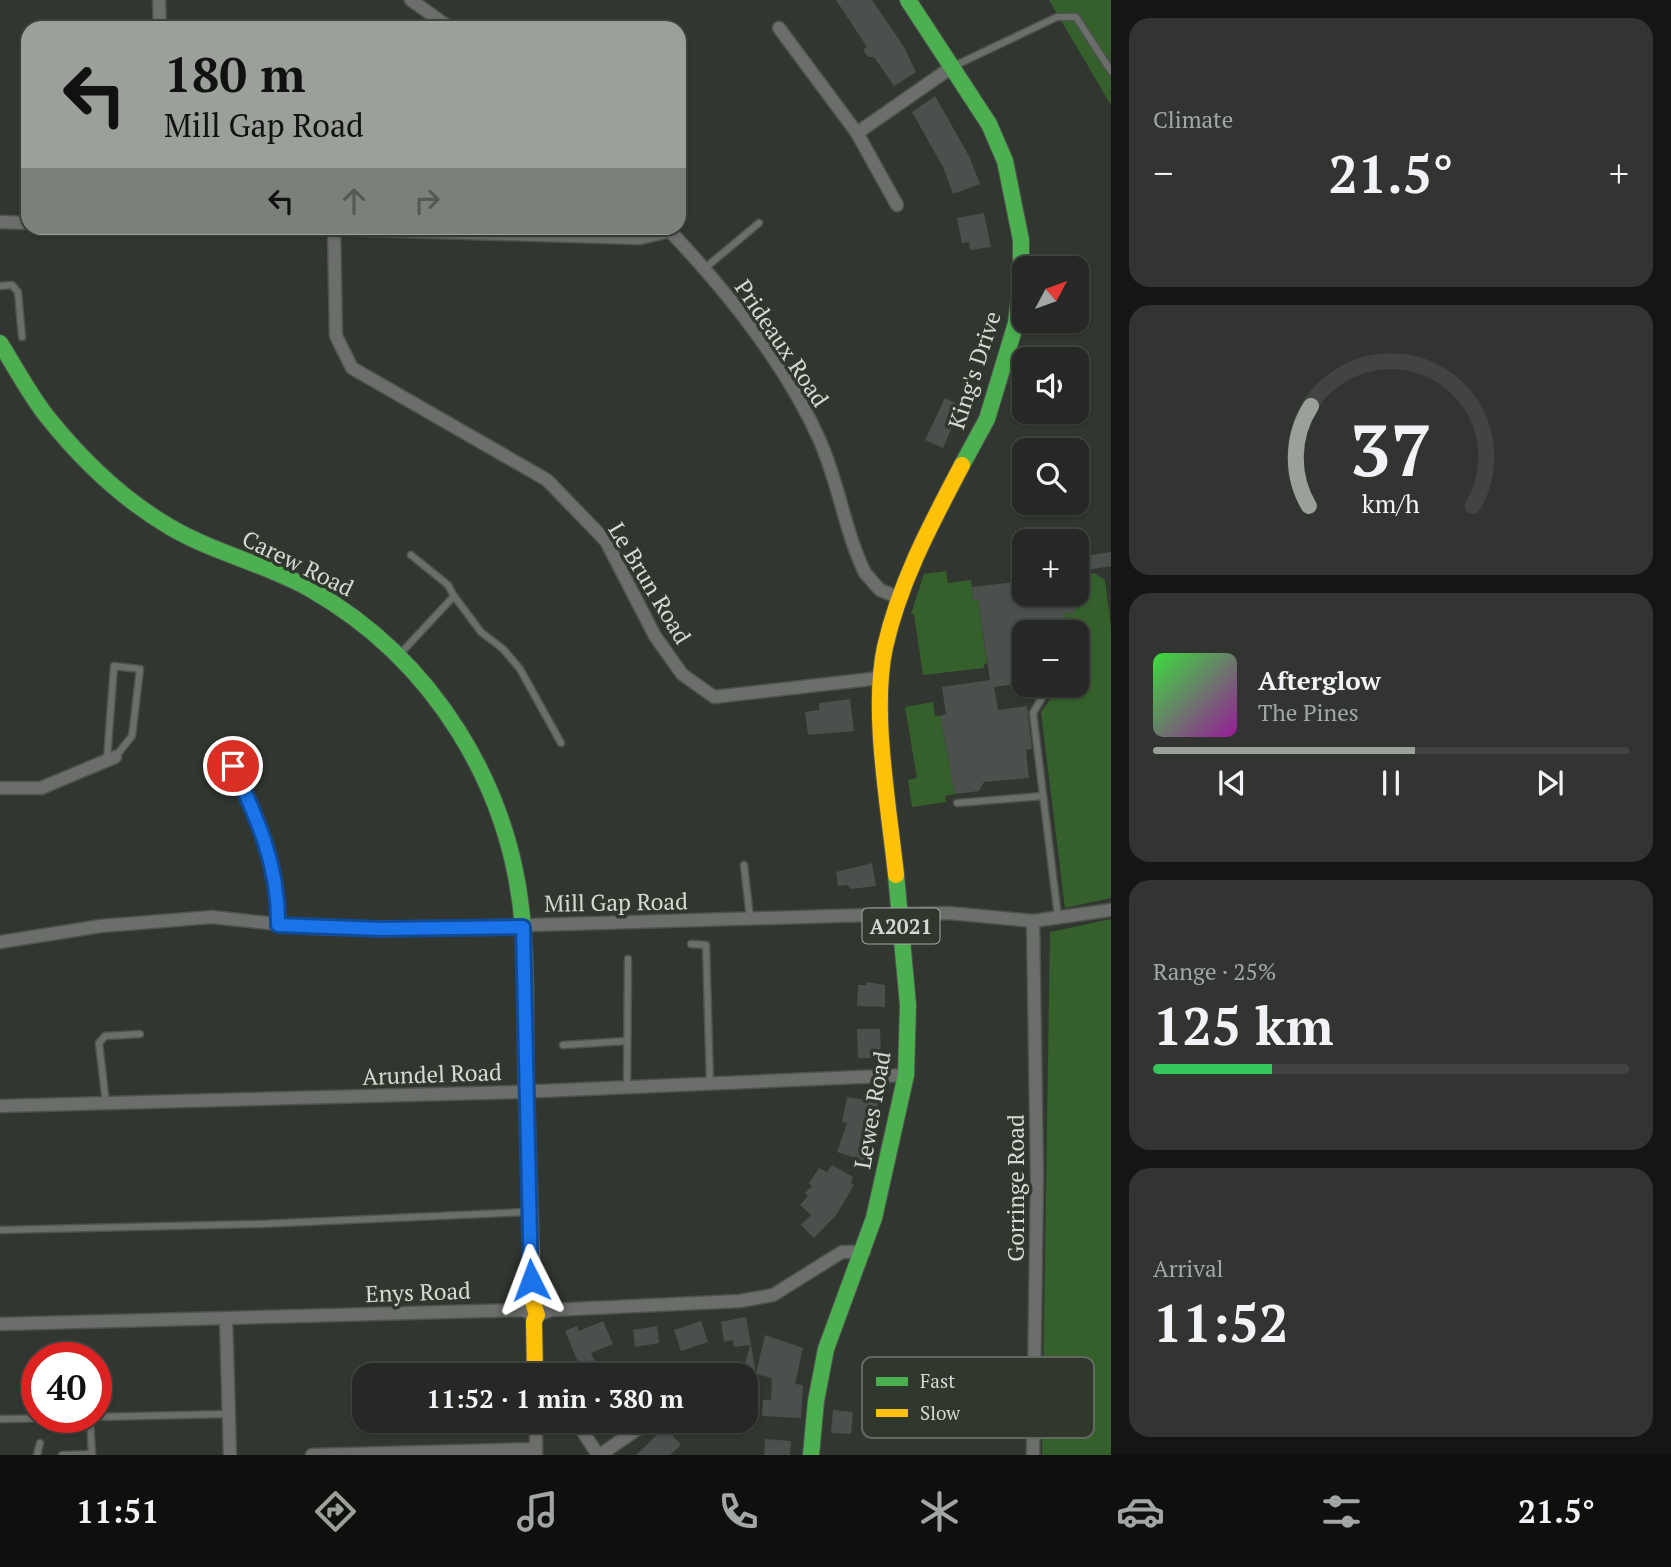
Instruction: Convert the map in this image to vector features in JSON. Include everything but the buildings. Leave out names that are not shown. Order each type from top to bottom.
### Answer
[{"type":"main road","name":"King's Drive","points":[[900,598],[913,558],[987,419],[1016,323],[1021,282],[1021,240],[1005,161],[989,124],[908,0]]},
{"type":"main road","name":"Carew Road","points":[[0,344],[48,418],[109,483],[172,528],[307,587],[346,610],[429,686],[461,732],[491,794],[510,855],[523,927],[528,1212],[533,1302],[537,1315],[534,1321],[535,1363]]},
{"type":"main road","name":"Lewes Road","points":[[811,1455],[826,1349],[864,1252],[906,1075],[908,1005],[880,706],[880,678],[890,628],[900,598]]},
{"type":"street","points":[[159,0],[160,21]]},
{"type":"street","points":[[411,0],[440,21]]},
{"type":"street","points":[[779,28],[857,133],[897,205]]},
{"type":"street","points":[[857,133],[952,67]]},
{"type":"street","points":[[0,222],[21,223]]},
{"type":"street","name":"Le Brun Road","points":[[334,235],[336,336],[352,369],[547,480],[606,541],[655,636],[682,674],[713,697],[880,678]]},
{"type":"street","points":[[538,235],[640,238],[650,235]]},
{"type":"street","name":"Prideaux Road","points":[[674,235],[734,305],[792,388],[820,441],[865,573],[872,584],[900,598]]},
{"type":"street","points":[[0,788],[41,788],[111,759]]},
{"type":"street","points":[[233,766],[271,855],[279,897],[278,925]]},
{"type":"street","name":"Mill Gap Road","points":[[0,942],[102,926],[201,918],[278,925],[403,929],[949,913],[1033,921],[1111,910]]},
{"type":"street","name":"Gorringe Road","points":[[1033,921],[1037,1190],[1034,1357]]},
{"type":"street","name":"Arundel Road","points":[[0,1106],[527,1092],[906,1075]]},
{"type":"street","name":"Enys Road","points":[[0,1324],[522,1310],[537,1315],[551,1310],[740,1301],[773,1295],[842,1252],[864,1252]]},
{"type":"street","points":[[226,1319],[230,1455]]},
{"type":"street","points":[[312,1455],[536,1452],[536,1433]]},
{"type":"street","points":[[584,1433],[599,1455],[631,1433]]},
{"type":"lane","points":[[952,67],[1057,17],[1076,17],[1111,72]]},
{"type":"lane","points":[[704,270],[759,223]]},
{"type":"lane","points":[[0,286],[12,285],[18,292],[22,337]]},
{"type":"lane","points":[[411,555],[448,584],[481,632],[503,649],[520,669],[561,743]]},
{"type":"lane","points":[[398,655],[454,596]]},
{"type":"lane","points":[[114,666],[140,669],[132,736],[111,759],[114,666]]},
{"type":"lane","points":[[1042,697],[1033,713],[1058,919]]},
{"type":"lane","points":[[957,803],[1043,796]]},
{"type":"lane","points":[[744,865],[751,909],[749,920]]},
{"type":"lane","points":[[691,944],[706,946],[709,1083]]},
{"type":"lane","points":[[627,1088],[628,959]]},
{"type":"lane","points":[[106,1104],[99,1043],[105,1036],[140,1034]]},
{"type":"lane","points":[[563,1045],[627,1041]]},
{"type":"lane","points":[[0,1230],[260,1224],[528,1212]]},
{"type":"lane","points":[[112,1417],[230,1414]]},
{"type":"lane","points":[[0,1419],[21,1419]]},
{"type":"lane","points":[[62,1455],[92,1454],[91,1433]]},
{"type":"lane","points":[[37,1455],[40,1443]]},
{"type":"green space","points":[[1049,0],[1111,0],[1111,105]]},
{"type":"green space","points":[[946,571],[948,583],[971,580],[973,600],[978,600],[987,663],[984,668],[923,675],[914,614],[911,614],[924,574]]},
{"type":"green space","points":[[1094,573],[1105,580],[1111,627],[1111,898],[1065,908],[1041,712],[1052,697],[1089,697],[1089,620],[1065,620],[1064,614],[1075,613],[1074,606],[1089,606],[1089,574]]},
{"type":"green space","points":[[933,702],[935,716],[940,716],[955,794],[945,796],[946,802],[912,807],[908,780],[917,778],[905,707]]},
{"type":"green space","points":[[1111,919],[1111,1455],[1042,1455],[1042,1438],[1094,1438],[1094,1357],[1043,1357],[1050,932]]},
{"type":"traffic: fast","points":[[908,0],[989,124],[1005,161],[1021,240],[1021,283],[1016,323],[987,419],[962,465]]},
{"type":"traffic: fast","points":[[0,343],[49,419],[75,449],[120,492],[170,527],[204,544],[293,580],[354,618],[394,652],[429,690],[459,732],[484,777],[503,826],[516,876],[524,948],[526,1082]]},
{"type":"traffic: fast","points":[[811,1455],[816,1401],[826,1349],[874,1218],[906,1075],[908,1005],[896,875]]},
{"type":"traffic: slow","points":[[896,875],[880,730],[881,673],[885,647],[908,576],[962,465]]},
{"type":"traffic: slow","points":[[526,1082],[533,1302],[537,1315],[534,1321],[535,1363]]},
{"type":"route","points":[[233,766],[271,855],[279,897],[278,925],[380,929],[523,927],[531,1280]]}]
